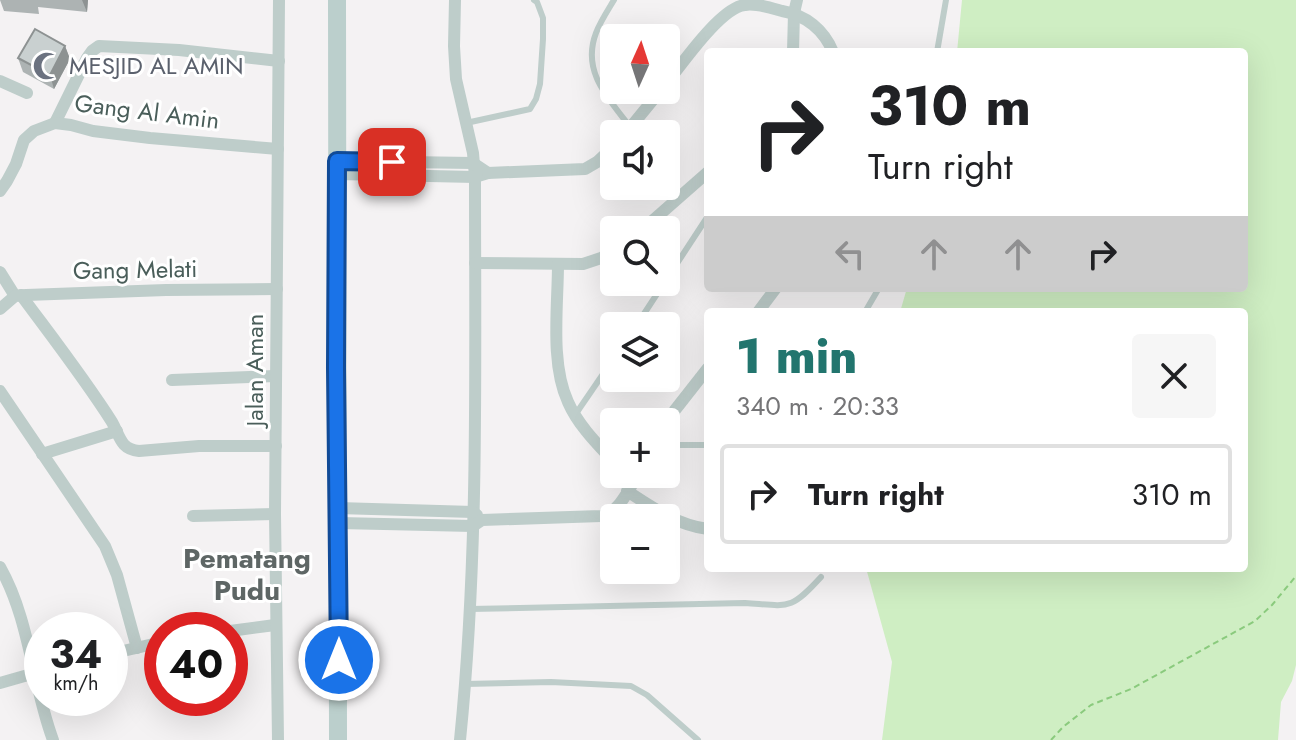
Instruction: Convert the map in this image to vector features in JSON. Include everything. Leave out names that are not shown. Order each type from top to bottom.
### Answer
[{"type":"street","name":"Jalan Aman","points":[[278,740],[275,514],[279,0]]},
{"type":"street","points":[[337,0],[338,740]]},
{"type":"street","points":[[455,0],[456,79],[473,163],[482,175],[475,263],[476,519],[460,740]]},
{"type":"street","points":[[680,67],[722,16],[735,7],[748,4],[796,6],[827,37],[831,48]]},
{"type":"street","points":[[793,48],[796,6]]},
{"type":"street","points":[[55,123],[87,58],[99,46],[179,50],[279,61]]},
{"type":"street","points":[[0,81],[27,93]]},
{"type":"street","points":[[637,120],[650,104]]},
{"type":"street","name":"Gang Al Amin","points":[[0,191],[12,172],[24,140],[34,131],[55,123],[137,137],[278,149]]},
{"type":"street","points":[[337,167],[482,175],[585,169],[600,159]]},
{"type":"street","points":[[337,167],[473,163]]},
{"type":"street","points":[[658,216],[704,176]]},
{"type":"street","points":[[475,263],[583,264],[600,258]]},
{"type":"street","points":[[558,264],[557,353],[561,382],[575,415],[600,447]]},
{"type":"street","points":[[0,272],[93,391],[129,450],[276,446]]},
{"type":"street","name":"Gang Melati","points":[[18,296],[277,289]]},
{"type":"street","points":[[0,309],[18,296]]},
{"type":"street","points":[[677,408],[704,373]]},
{"type":"street","points":[[172,380],[276,376]]},
{"type":"street","points":[[0,391],[105,546],[117,575],[137,648]]},
{"type":"street","points":[[42,454],[117,431]]},
{"type":"street","points":[[338,516],[476,519],[601,516],[609,515],[628,488]]},
{"type":"street","points":[[627,491],[661,514],[684,525],[704,528]]},
{"type":"street","points":[[193,516],[275,514]]},
{"type":"street","points":[[0,567],[24,627]]},
{"type":"street","points":[[248,629],[275,625]]},
{"type":"street","points":[[128,650],[144,646]]},
{"type":"street","points":[[0,683],[24,677]]},
{"type":"street","points":[[44,716],[53,740]]},
{"type":"lane","points":[[466,123],[530,109],[536,99],[540,84],[543,18],[534,0]]},
{"type":"lane","points":[[614,0],[596,33],[591,57],[598,83],[621,120]]},
{"type":"lane","points":[[938,48],[946,0]]},
{"type":"lane","points":[[645,312],[704,225]]},
{"type":"lane","points":[[575,415],[600,378]]},
{"type":"lane","points":[[680,445],[704,445]]},
{"type":"lane","points":[[470,609],[745,603],[789,606],[821,577]]},
{"type":"lane","points":[[465,684],[551,682],[631,686],[647,695],[698,740]]},
{"type":"path","points":[[1051,740],[1091,705],[1131,689],[1255,621],[1296,576]]},
{"type":"green space","points":[[962,0],[1296,0],[1296,665],[1281,702],[1278,740],[882,740],[892,662],[867,572],[1248,572],[1248,308],[901,308],[906,292],[1248,292],[1248,48],[957,48]]},
{"type":"building","points":[[35,29],[65,46],[50,75],[18,58]]},
{"type":"place","name":"MESJID AL AMIN","points":[[47,66]]},
{"type":"district","name":"Pematang Pudu","points":[[247,574]]},
{"type":"route","points":[[339,660],[337,161],[392,162]]}]
